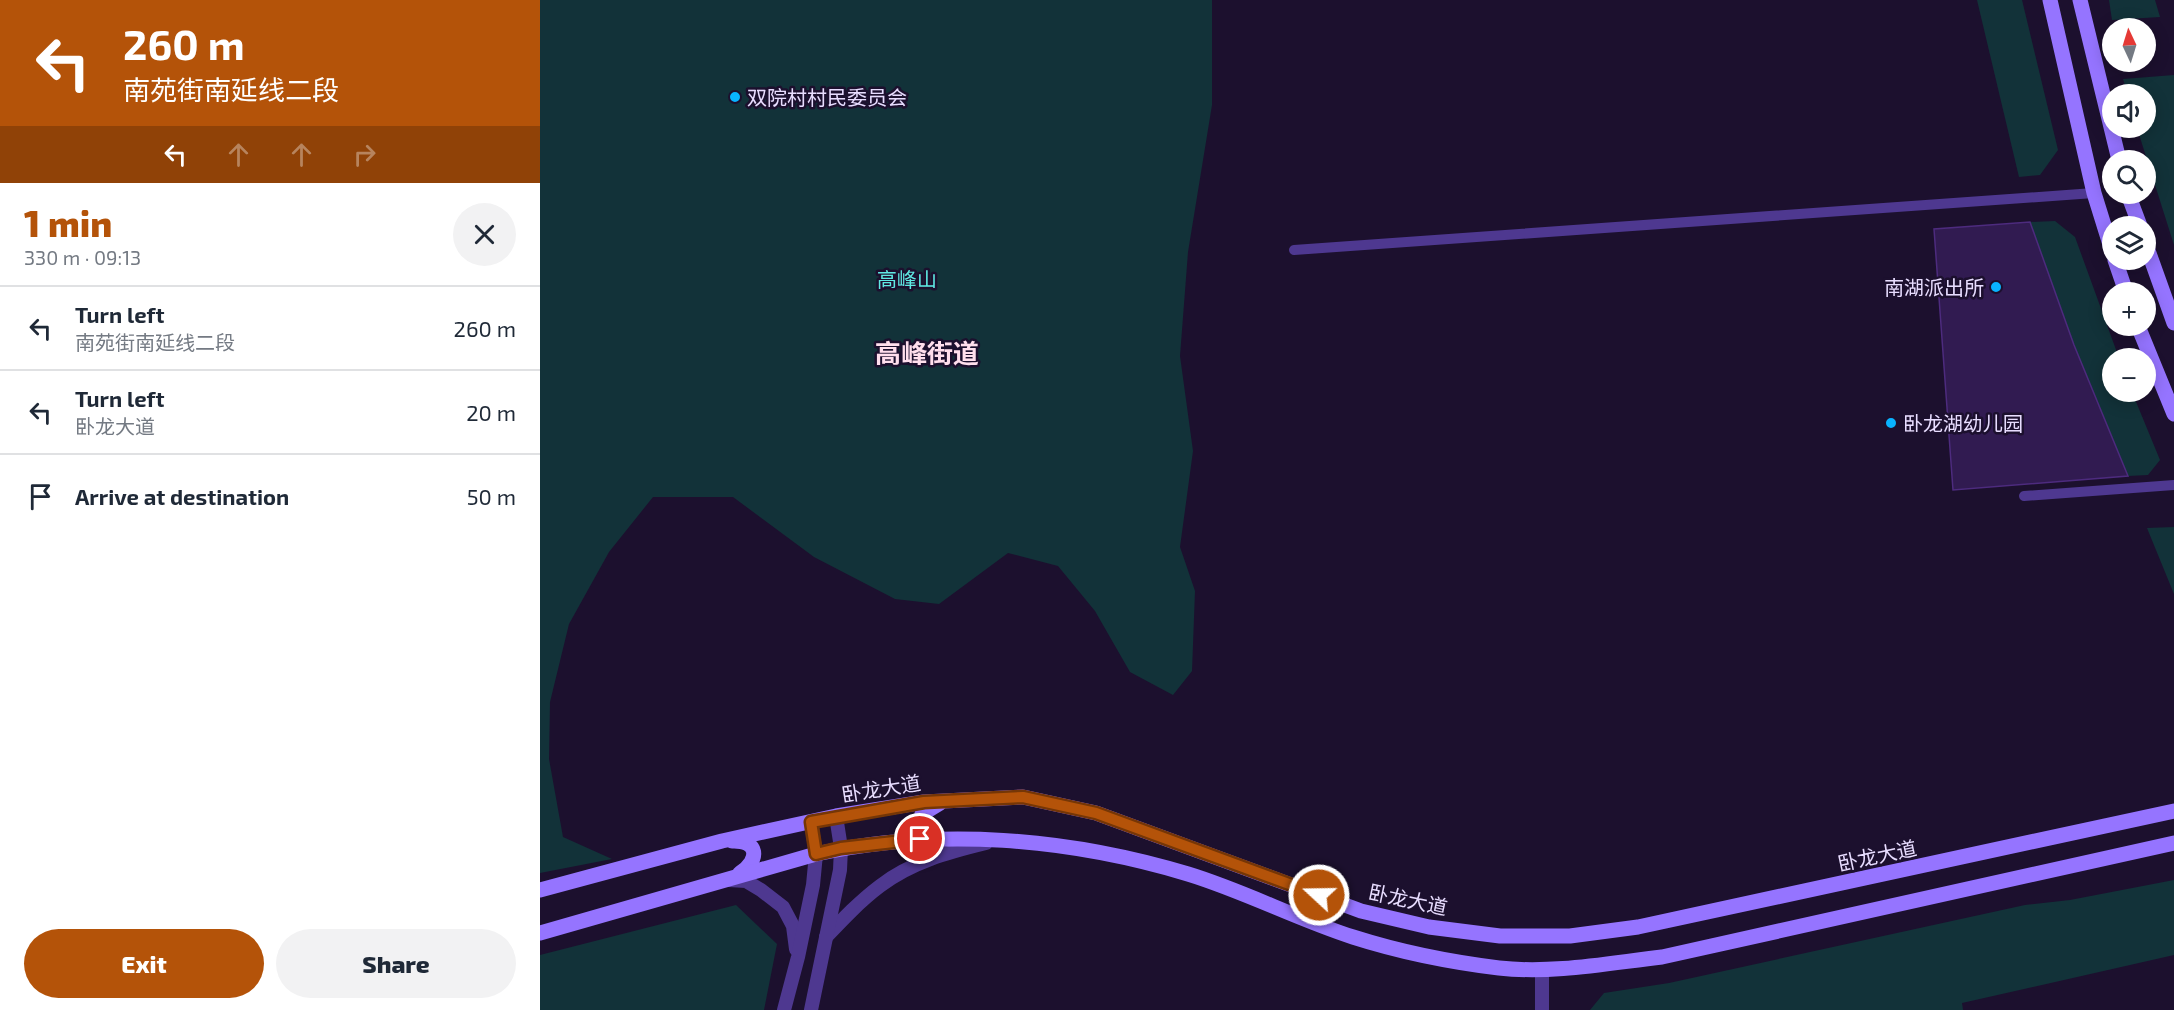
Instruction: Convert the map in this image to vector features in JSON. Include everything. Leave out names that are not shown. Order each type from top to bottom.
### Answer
[{"type":"main road","points":[[2050,0],[2094,193],[2102,219]]},
{"type":"main road","points":[[2080,0],[2118,150]]},
{"type":"main road","points":[[2155,270],[2174,323]]},
{"type":"main road","points":[[2142,336],[2174,414]]},
{"type":"main road","name":"卧龙大道","points":[[540,890],[722,842],[836,816],[924,802],[1023,797],[1096,813],[1361,911],[1429,927],[1500,936],[1570,936],[1638,927],[2174,811]]},
{"type":"main road","points":[[941,838],[928,832],[922,825],[922,814],[945,800]]},
{"type":"main road","points":[[540,933],[841,848],[941,838],[996,840],[1089,850],[1188,874],[1352,937],[1420,955],[1501,968],[1579,967],[1662,957],[2174,843]]},
{"type":"main road","points":[[722,842],[746,842],[752,847],[754,856],[750,866],[730,878]]},
{"type":"street","points":[[1294,250],[2094,193]]},
{"type":"street","points":[[2024,496],[2174,486]]},
{"type":"street","points":[[811,1010],[840,870],[841,848],[836,816]]},
{"type":"street","points":[[784,1010],[813,885],[816,854],[811,822]]},
{"type":"street","points":[[826,937],[854,908],[881,885],[912,867],[942,854],[996,840]]},
{"type":"street","points":[[730,878],[746,880],[783,907],[793,926],[798,957]]},
{"type":"street","points":[[1542,969],[1542,1010]]},
{"type":"green space","name":"高峰山","points":[[540,0],[1212,0],[1212,105],[1188,252],[1180,356],[1193,451],[1180,547],[1195,591],[1192,671],[1173,695],[1130,672],[1095,611],[1058,566],[1008,553],[939,604],[895,599],[814,557],[733,497],[653,497],[609,552],[569,624],[550,702],[549,759],[563,837],[612,859],[540,873]]},
{"type":"green space","points":[[1977,0],[2022,0],[2058,150],[2040,175],[2019,177]]},
{"type":"green space","points":[[2109,0],[2155,0],[2160,17],[2144,18],[2112,18]]},
{"type":"green space","points":[[2174,75],[2174,245],[2156,188],[2156,150],[2144,150],[2140,138],[2156,138],[2156,84],[2125,84],[2123,79]]},
{"type":"green space","points":[[2055,221],[2075,237],[2102,311],[2102,336],[2111,336],[2115,348],[2102,348],[2102,402],[2136,402],[2160,460],[2148,475],[2128,476],[2074,345],[2030,222]]},
{"type":"green space","points":[[2174,527],[2174,594],[2147,528]]},
{"type":"green space","points":[[2174,880],[2174,955],[1962,1003],[1963,1010],[1590,1010],[1604,993],[1669,983],[2025,905],[2070,900]]},
{"type":"green space","points":[[736,905],[777,944],[764,1010],[540,1010],[540,955]]},
{"type":"building","points":[[2030,222],[2074,345],[2128,476],[1953,490],[1934,229]]},
{"type":"place","name":"双院村村民委员会","points":[[735,97]]},
{"type":"place","name":"南湖派出所","points":[[1996,287]]},
{"type":"place","name":"卧龙湖幼儿园","points":[[1891,423]]},
{"type":"district","name":"高峰街道","points":[[927,352]]},
{"type":"route","points":[[920,839],[841,848],[816,854],[811,822],[924,802],[1023,797],[1096,813],[1319,895]]}]
